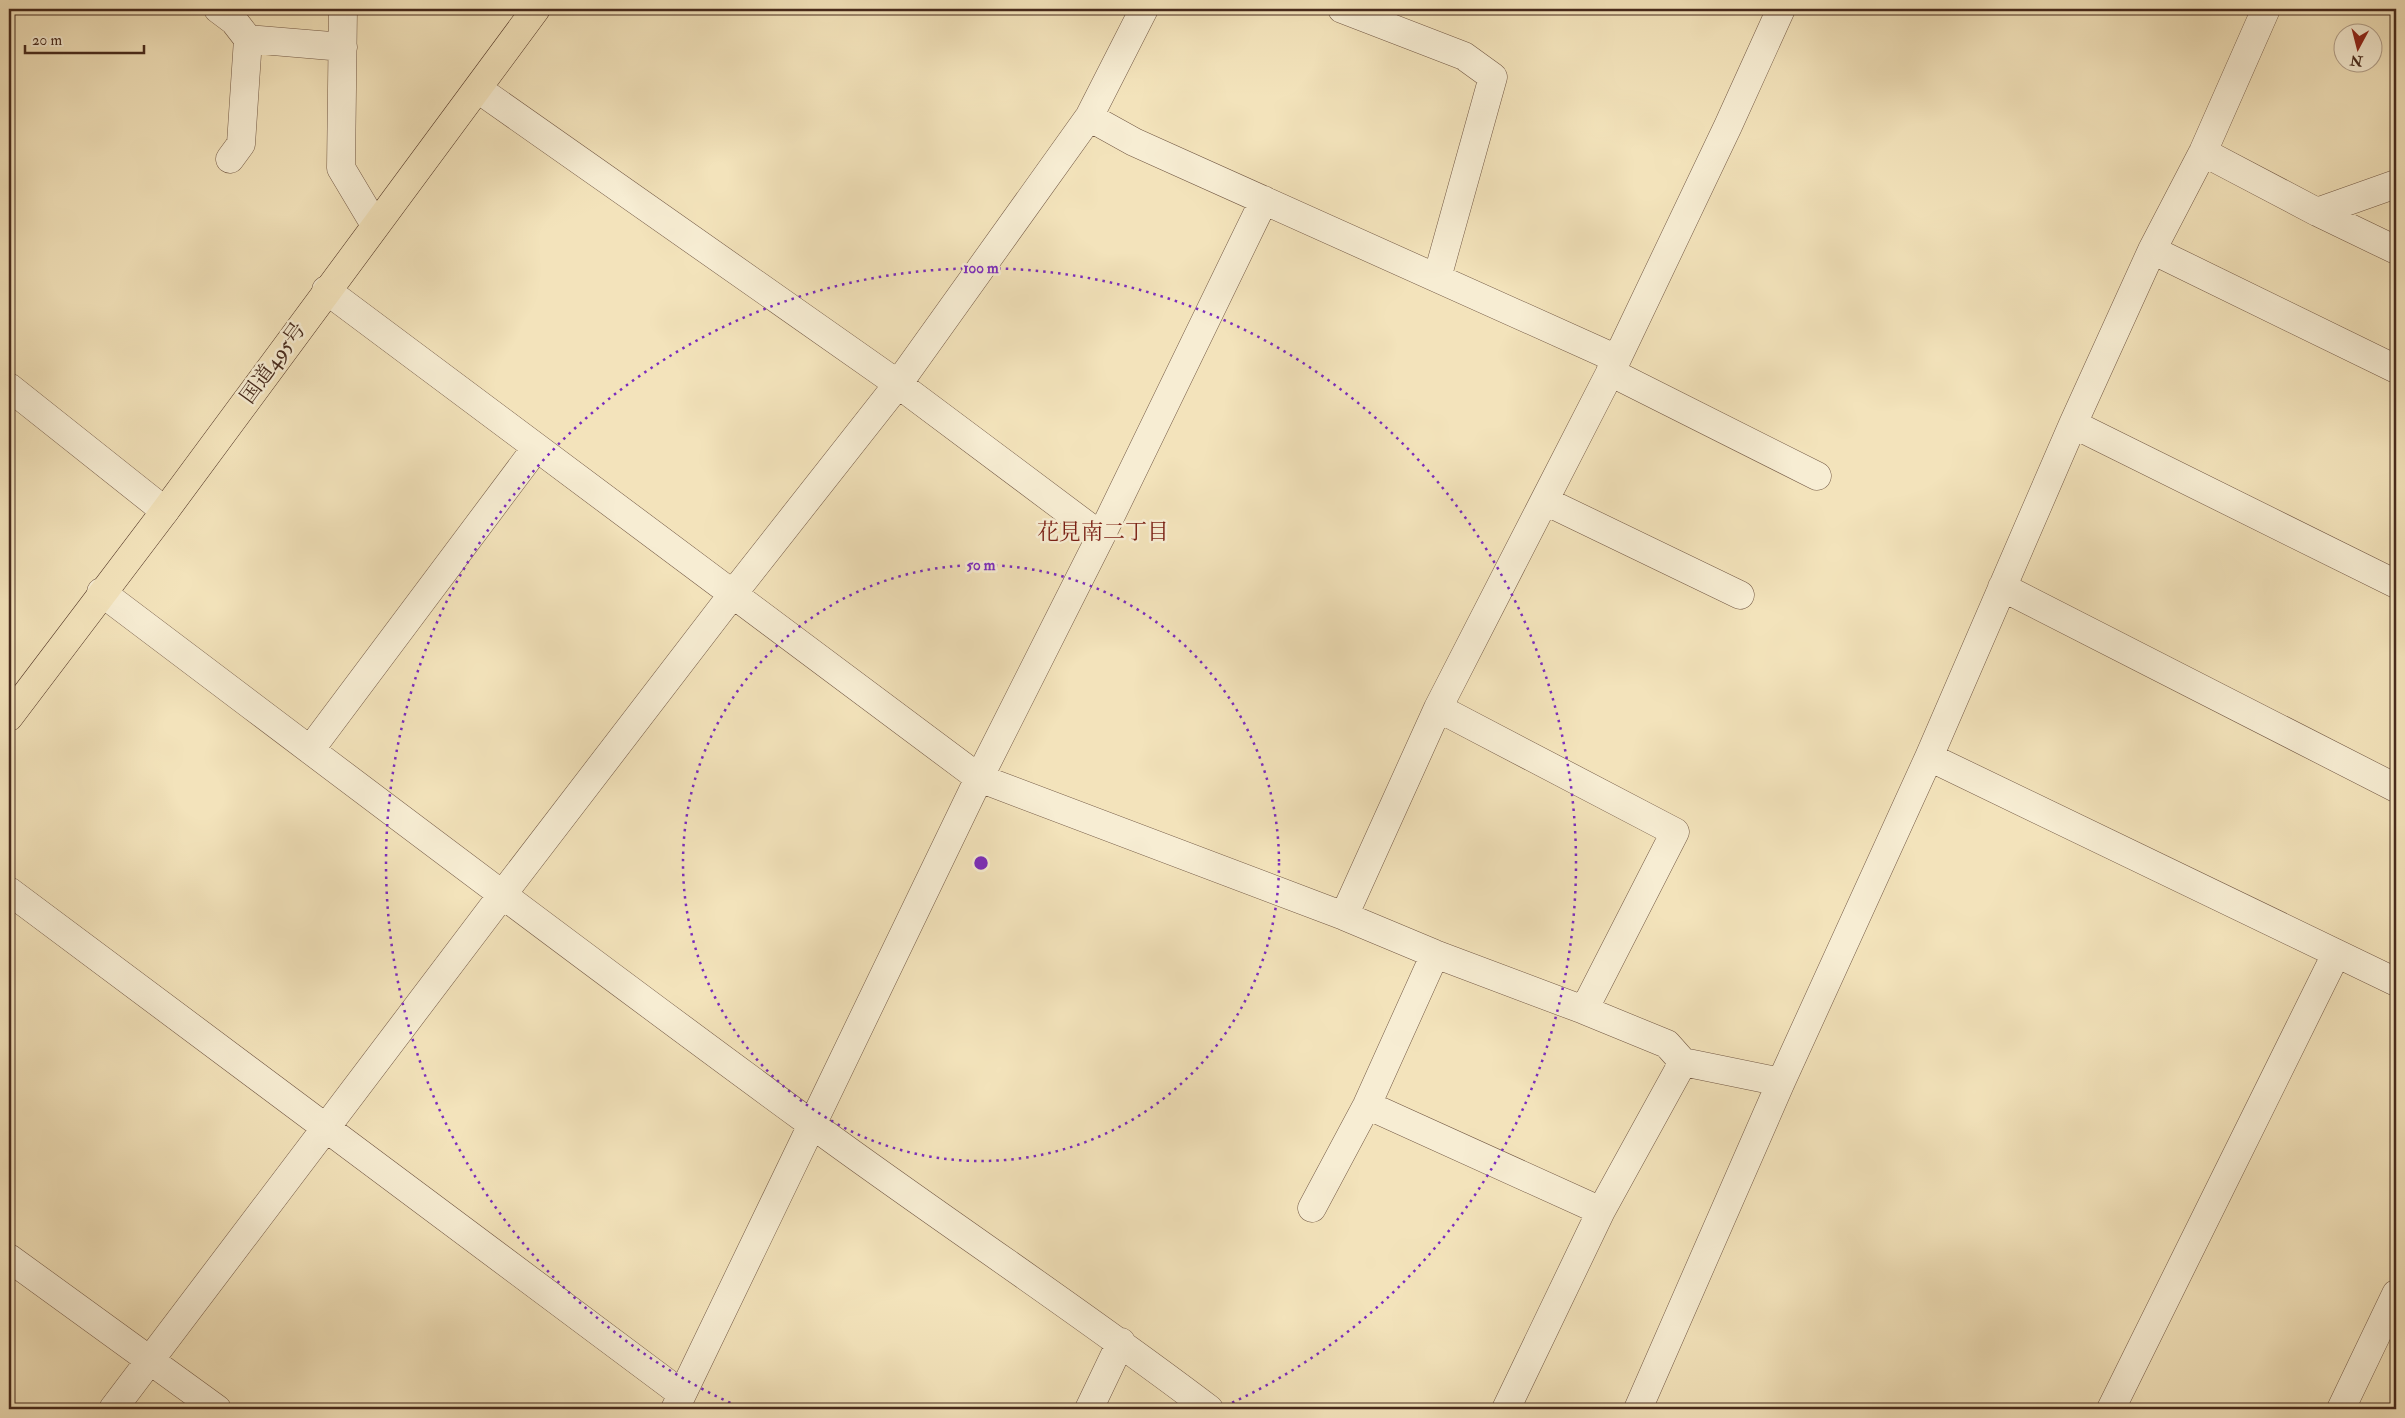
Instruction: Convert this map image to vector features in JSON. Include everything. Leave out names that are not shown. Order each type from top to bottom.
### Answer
[{"type":"highway","name":"国道495号","points":[[9,717],[101,592],[165,511],[326,290],[536,9]]},
{"type":"street","points":[[218,9],[234,21],[248,39],[241,144],[230,160]]},
{"type":"street","points":[[343,9],[341,168],[375,225]]},
{"type":"street","points":[[113,1409],[502,895],[732,595],[898,384],[1089,117],[1144,9]]},
{"type":"street","points":[[1342,9],[1464,56],[1493,77],[1437,278]]},
{"type":"street","points":[[1344,916],[1438,708],[1614,366],[1728,126],[1781,9]]},
{"type":"street","points":[[1638,1409],[1781,1082],[1929,757],[2073,424],[2152,250],[2203,152],[2266,9]]},
{"type":"street","points":[[248,39],[343,47]]},
{"type":"street","points":[[478,89],[898,384],[1101,536]]},
{"type":"street","points":[[1089,117],[1134,142],[1437,278],[1614,366],[1817,476]]},
{"type":"street","points":[[2203,152],[2396,250]]},
{"type":"street","points":[[2318,212],[2396,184]]},
{"type":"street","points":[[9,891],[326,1126],[678,1402],[979,778],[1101,536],[1264,200]]},
{"type":"street","points":[[2152,250],[2396,369]]},
{"type":"street","points":[[326,290],[979,778],[1344,916],[1435,954],[1584,1010],[1667,1044],[1683,1062],[1781,1082]]},
{"type":"street","points":[[9,387],[165,511]]},
{"type":"street","points":[[2073,424],[2396,584]]},
{"type":"street","points":[[310,750],[536,448]]},
{"type":"street","points":[[1545,501],[1740,595]]},
{"type":"street","points":[[2002,587],[2396,788]]},
{"type":"street","points":[[101,592],[502,895],[813,1125],[1121,1342],[1209,1409]]},
{"type":"street","points":[[1438,708],[1675,832],[1584,1010]]},
{"type":"street","points":[[1929,757],[2396,982]]},
{"type":"street","points":[[1312,1208],[1366,1105],[1435,954]]},
{"type":"street","points":[[2111,1409],[2336,954]]},
{"type":"street","points":[[1506,1409],[1601,1211],[1683,1062]]},
{"type":"street","points":[[1366,1105],[1601,1211]]},
{"type":"street","points":[[9,1258],[217,1409]]},
{"type":"street","points":[[2340,1409],[2396,1294]]},
{"type":"street","points":[[1089,1409],[1121,1342]]},
{"type":"district","name":"花見南二丁目","points":[[1103,532]]}]
